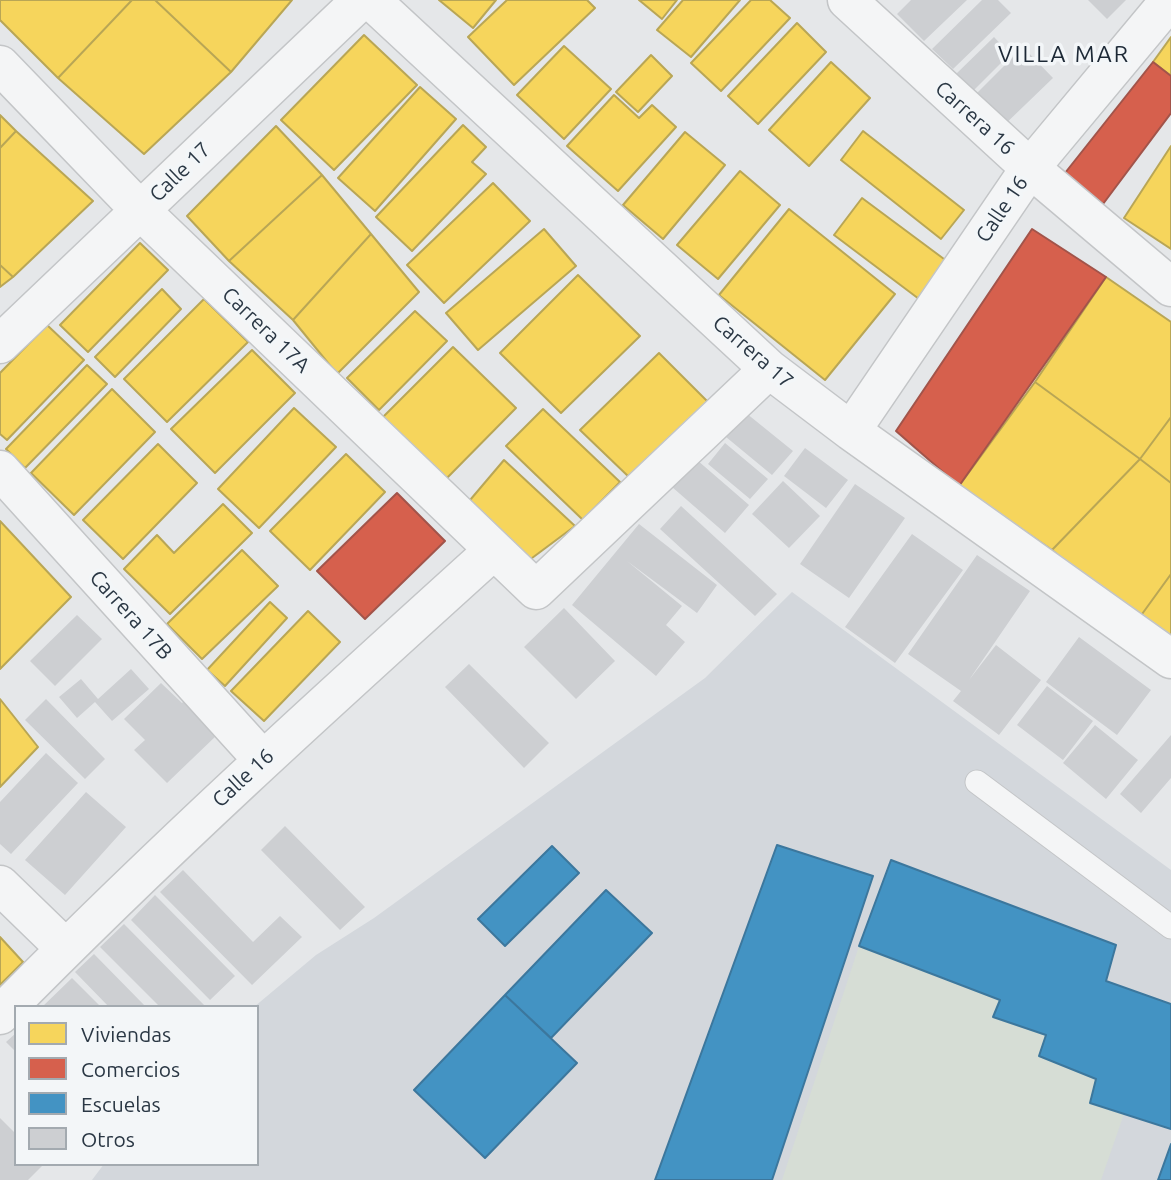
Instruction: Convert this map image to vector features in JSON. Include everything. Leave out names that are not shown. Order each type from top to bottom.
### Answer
[{"type":"street","name":"Calle 17","points":[[0,344],[361,0]]},
{"type":"street","name":"Carrera 17","points":[[371,0],[769,369],[851,431],[1171,659]]},
{"type":"street","name":"Carrera 16","points":[[846,0],[1030,168],[1171,287]]},
{"type":"street","name":"Calle 16","points":[[851,431],[1030,168],[1170,0]]},
{"type":"street","name":"Carrera 17A","points":[[0,65],[140,210],[536,590],[769,369]]},
{"type":"street","name":"Carrera 17B","points":[[0,470],[262,759]]},
{"type":"street","name":"Calle 16","points":[[0,1015],[65,948],[262,759],[494,550]]},
{"type":"street","points":[[0,885],[65,948]]},
{"type":"lane","points":[[978,782],[1171,927]]},
{"type":"shaded area","points":[[792,592],[1171,870],[1171,1180],[92,1180],[102,1166],[259,1166],[259,1005],[256,1005],[316,955],[374,918],[705,678]]},
{"type":"shaded area","points":[[859,946],[1000,1000],[994,1017],[1046,1035],[1039,1056],[1096,1079],[1090,1103],[1124,1114],[1101,1180],[782,1180]]},
{"type":"building: Viviendas","points":[[0,0],[132,0],[58,78],[0,20]]},
{"type":"building: Viviendas","points":[[132,0],[155,0],[231,72],[144,154],[58,78]]},
{"type":"building: Viviendas","points":[[155,0],[292,0],[231,72]]},
{"type":"building: Viviendas","points":[[439,0],[496,0],[473,28]]},
{"type":"building: Viviendas","points":[[507,0],[587,0],[595,8],[514,85],[468,37]]},
{"type":"building: Viviendas","points":[[639,0],[677,0],[662,19]]},
{"type":"building: Viviendas","points":[[683,0],[740,0],[691,57],[657,30]]},
{"type":"building: Viviendas","points":[[751,0],[770,0],[790,18],[721,91],[691,63]]},
{"type":"building: Viviendas","points":[[797,23],[826,52],[758,124],[728,96]]},
{"type":"building: Viviendas","points":[[364,35],[417,85],[334,170],[281,120]]},
{"type":"building: Viviendas","points":[[1171,37],[1171,76],[1153,62]]},
{"type":"building: Viviendas","points":[[564,46],[611,89],[564,139],[517,95]]},
{"type":"building: Viviendas","points":[[651,55],[672,76],[638,112],[616,92]]},
{"type":"building: Viviendas","points":[[831,62],[870,98],[809,166],[769,130]]},
{"type":"building: Viviendas","points":[[420,87],[456,119],[375,211],[338,178]]},
{"type":"building: Viviendas","points":[[614,95],[639,118],[652,105],[676,127],[618,191],[567,146]]},
{"type":"building: Viviendas","points":[[0,115],[16,131],[0,148]]},
{"type":"building: Viviendas","points":[[463,125],[486,147],[472,162],[486,174],[412,251],[376,217]]},
{"type":"building: Viviendas","points":[[276,126],[322,175],[229,261],[187,216]]},
{"type":"building: Viviendas","points":[[16,131],[93,201],[13,277],[0,265],[0,148]]},
{"type":"building: Viviendas","points":[[863,131],[964,210],[941,239],[841,160]]},
{"type":"building: Viviendas","points":[[685,132],[725,165],[663,239],[623,205]]},
{"type":"building: Viviendas","points":[[1171,146],[1171,249],[1124,218]]},
{"type":"building: Viviendas","points":[[740,171],[780,205],[718,279],[677,245]]},
{"type":"building: Viviendas","points":[[322,175],[371,234],[293,320],[229,261]]},
{"type":"building: Viviendas","points":[[493,183],[530,221],[444,303],[407,265]]},
{"type":"building: Viviendas","points":[[862,198],[948,262],[919,299],[834,235]]},
{"type":"building: Viviendas","points":[[789,209],[895,294],[825,380],[719,295]]},
{"type":"building: Viviendas","points":[[544,229],[576,266],[478,350],[446,313]]},
{"type":"building: Viviendas","points":[[371,234],[419,292],[337,374],[293,320]]},
{"type":"building: Viviendas","points":[[140,243],[168,270],[88,352],[60,325]]},
{"type":"building: Viviendas","points":[[0,265],[13,277],[0,287]]},
{"type":"building: Viviendas","points":[[578,275],[640,336],[561,413],[500,353]]},
{"type":"building: Viviendas","points":[[1106,277],[1171,322],[1171,417],[1140,459],[1035,382]]},
{"type":"building: Viviendas","points":[[162,289],[181,309],[115,377],[95,357]]},
{"type":"building: Viviendas","points":[[204,299],[248,342],[167,422],[124,379]]},
{"type":"building: Viviendas","points":[[415,311],[447,341],[379,410],[347,378]]},
{"type":"building: Viviendas","points":[[47,325],[84,360],[7,440],[0,434],[0,373]]},
{"type":"building: Viviendas","points":[[453,347],[516,408],[445,480],[382,418]]},
{"type":"building: Viviendas","points":[[252,350],[295,393],[215,473],[171,429]]},
{"type":"building: Viviendas","points":[[659,353],[708,402],[630,478],[580,430]]},
{"type":"building: Viviendas","points":[[87,365],[107,384],[25,468],[6,449]]},
{"type":"building: Viviendas","points":[[1035,382],[1140,459],[1052,550],[959,486]]},
{"type":"building: Viviendas","points":[[112,389],[155,432],[74,515],[31,473]]},
{"type":"building: Viviendas","points":[[294,408],[336,447],[259,528],[218,489]]},
{"type":"building: Viviendas","points":[[543,409],[620,482],[583,520],[506,446]]},
{"type":"building: Viviendas","points":[[1171,417],[1171,483],[1140,459]]},
{"type":"building: Viviendas","points":[[158,444],[197,483],[123,559],[83,520]]},
{"type":"building: Viviendas","points":[[346,454],[385,492],[310,570],[270,531]]},
{"type":"building: Viviendas","points":[[1140,459],[1171,483],[1171,574],[1137,621],[1052,550]]},
{"type":"building: Viviendas","points":[[504,460],[575,526],[524,564],[465,506]]},
{"type":"building: Viviendas","points":[[223,504],[252,533],[170,614],[124,569],[157,535],[174,553]]},
{"type":"building: Viviendas","points":[[0,521],[71,597],[0,669]]},
{"type":"building: Viviendas","points":[[242,550],[278,586],[202,659],[167,624]]},
{"type":"building: Viviendas","points":[[1171,574],[1171,645],[1137,621]]},
{"type":"building: Viviendas","points":[[270,602],[287,618],[225,686],[207,670]]},
{"type":"building: Viviendas","points":[[308,611],[340,642],[264,721],[231,691]]},
{"type":"building: Viviendas","points":[[0,699],[38,747],[0,787]]},
{"type":"building: Viviendas","points":[[0,937],[23,962],[0,985]]},
{"type":"building: Comercios","points":[[1153,62],[1171,76],[1171,113],[1103,204],[1065,173]]},
{"type":"building: Comercios","points":[[1032,229],[1106,277],[959,486],[896,431]]},
{"type":"building: Comercios","points":[[397,493],[445,541],[365,619],[317,571]]},
{"type":"building: Escuelas","points":[[777,845],[873,876],[772,1180],[655,1180]]},
{"type":"building: Escuelas","points":[[552,846],[579,873],[505,946],[478,919]]},
{"type":"building: Escuelas","points":[[891,860],[1116,945],[1106,981],[1171,1004],[1171,1129],[1090,1103],[1096,1079],[1039,1056],[1046,1035],[993,1017],[1000,1000],[859,946]]},
{"type":"building: Escuelas","points":[[606,890],[652,933],[551,1038],[505,995]]},
{"type":"building: Escuelas","points":[[505,995],[577,1063],[485,1158],[414,1090]]},
{"type":"building: Escuelas","points":[[1171,1144],[1171,1180],[1158,1180]]},
{"type":"building: Otros","points":[[911,0],[967,0],[924,41],[897,14]]},
{"type":"building: Otros","points":[[982,0],[998,0],[1011,13],[953,69],[932,49]]},
{"type":"building: Otros","points":[[1088,0],[1126,0],[1107,19]]},
{"type":"building: Otros","points":[[994,37],[1010,54],[973,91],[956,74]]},
{"type":"building: Otros","points":[[1023,47],[1053,78],[998,131],[969,101]]},
{"type":"building: Otros","points":[[746,413],[793,451],[772,475],[726,437]]},
{"type":"building: Otros","points":[[725,443],[768,479],[750,499],[708,464]]},
{"type":"building: Otros","points":[[805,448],[848,480],[826,508],[784,476]]},
{"type":"building: Otros","points":[[697,460],[749,505],[725,533],[672,487]]},
{"type":"building: Otros","points":[[783,481],[820,516],[789,548],[752,514]]},
{"type":"building: Otros","points":[[855,484],[905,518],[849,598],[800,564]]},
{"type":"building: Otros","points":[[681,506],[777,594],[755,616],[660,529]]},
{"type":"building: Otros","points":[[639,524],[717,585],[697,613],[627,561],[682,606],[666,625],[685,642],[656,676],[572,605]]},
{"type":"building: Otros","points":[[912,534],[963,570],[895,663],[845,627]]},
{"type":"building: Otros","points":[[977,555],[1030,591],[969,680],[996,645],[1041,680],[999,735],[953,701],[961,691],[908,654]]},
{"type":"building: Otros","points":[[564,608],[615,661],[576,699],[524,647]]},
{"type":"building: Otros","points":[[77,615],[102,639],[55,686],[30,661]]},
{"type":"building: Otros","points":[[1079,637],[1151,690],[1117,735],[1046,682]]},
{"type":"building: Otros","points":[[469,664],[549,743],[524,768],[445,687]]},
{"type":"building: Otros","points":[[131,669],[149,689],[112,721],[95,702],[77,718],[59,697],[81,679],[98,699]]},
{"type":"building: Otros","points":[[161,683],[182,703],[184,701],[217,735],[167,783],[134,750],[145,740],[124,719]]},
{"type":"building: Otros","points":[[1047,686],[1093,721],[1063,760],[1017,725]]},
{"type":"building: Otros","points":[[46,699],[105,759],[85,779],[25,720]]},
{"type":"building: Otros","points":[[1095,725],[1138,760],[1106,799],[1063,763]]},
{"type":"building: Otros","points":[[1171,735],[1171,778],[1141,813],[1120,794]]},
{"type":"building: Otros","points":[[46,753],[78,783],[11,854],[0,844],[0,802]]},
{"type":"building: Otros","points":[[86,792],[126,827],[65,895],[25,860]]},
{"type":"building: Otros","points":[[285,826],[365,907],[340,930],[261,850]]},
{"type":"building: Otros","points":[[183,870],[253,942],[280,916],[302,937],[252,985],[160,892]]},
{"type":"building: Otros","points":[[155,895],[235,976],[210,1000],[131,920]]},
{"type":"building: Otros","points":[[124,924],[204,1005],[158,1005],[100,947]]},
{"type":"building: Otros","points":[[94,954],[144,1005],[107,1005],[75,972]]},
{"type":"building: Otros","points":[[72,978],[99,1005],[44,1005]]},
{"type":"building: Otros","points":[[14,1035],[14,1050],[6,1042]]},
{"type":"building: Otros","points":[[0,1118],[14,1132],[14,1166],[42,1166],[28,1180],[0,1180]]},
{"type":"district","name":"VILLA MAR","points":[[1064,54]]}]
